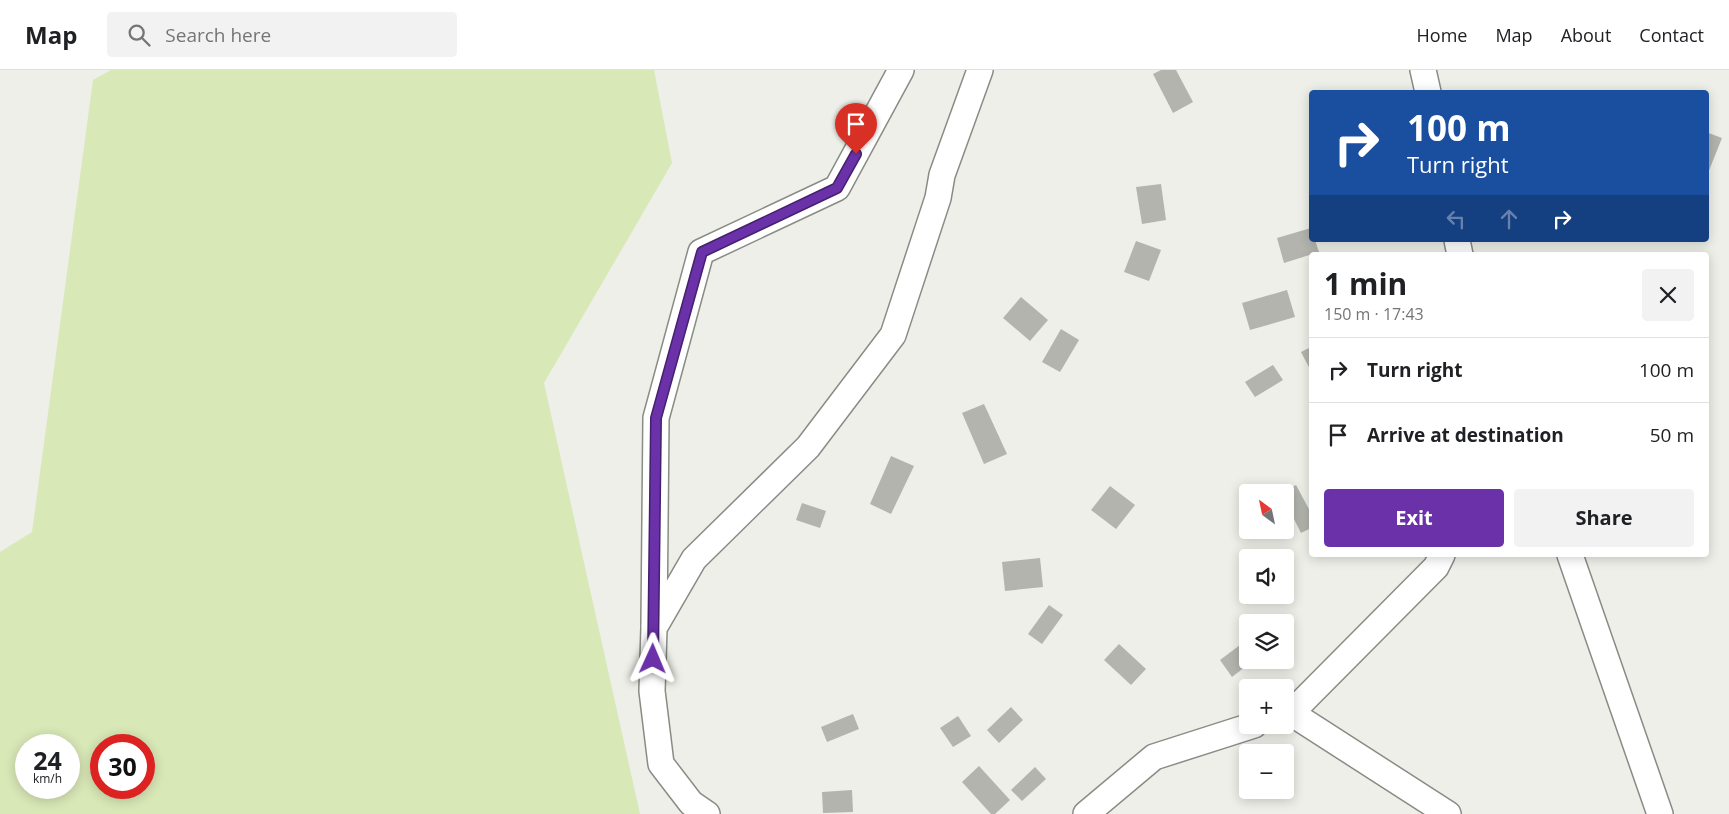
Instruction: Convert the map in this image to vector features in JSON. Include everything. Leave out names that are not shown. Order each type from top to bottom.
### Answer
[{"type":"street","points":[[707,814],[691,803],[661,764],[652,691],[656,418],[702,252],[837,188],[901,70]]},
{"type":"street","points":[[654,628],[694,559],[808,447],[893,335],[938,198],[942,175],[980,70]]},
{"type":"street","points":[[1423,70],[1428,90]]},
{"type":"street","points":[[1294,708],[1436,566],[1441,557]]},
{"type":"street","points":[[1571,557],[1660,814]]},
{"type":"street","points":[[1294,718],[1448,814]]},
{"type":"street","points":[[1086,814],[1154,757],[1239,730]]},
{"type":"green space","points":[[111,70],[654,70],[672,163],[544,383],[640,814],[0,814],[0,552],[32,532],[93,80]]},
{"type":"building","points":[[1161,70],[1176,70],[1193,102],[1173,113],[1153,74]]},
{"type":"building","points":[[1709,133],[1722,138],[1709,170]]},
{"type":"building","points":[[1161,184],[1166,220],[1142,224],[1136,187]]},
{"type":"building","points":[[1309,229],[1309,242],[1316,242],[1319,252],[1309,252],[1309,255],[1284,263],[1277,238]]},
{"type":"building","points":[[1136,241],[1161,250],[1149,281],[1124,272]]},
{"type":"building","points":[[1287,290],[1295,317],[1250,330],[1242,303]]},
{"type":"building","points":[[1021,297],[1048,320],[1030,341],[1003,318]]},
{"type":"building","points":[[1061,329],[1079,340],[1060,372],[1042,362]]},
{"type":"building","points":[[1309,348],[1309,367],[1301,352]]},
{"type":"building","points":[[1273,365],[1283,380],[1255,397],[1245,382]]},
{"type":"building","points":[[984,404],[1007,454],[984,464],[962,413]]},
{"type":"building","points":[[891,456],[914,466],[891,514],[870,504]]},
{"type":"building","points":[[1296,485],[1309,509],[1309,529],[1301,533],[1294,519],[1294,486]]},
{"type":"building","points":[[1110,486],[1135,505],[1116,529],[1091,510]]},
{"type":"building","points":[[802,503],[826,511],[820,528],[796,520]]},
{"type":"building","points":[[1040,558],[1043,587],[1005,591],[1002,562]]},
{"type":"building","points":[[1049,605],[1063,615],[1042,644],[1028,634]]},
{"type":"building","points":[[1119,644],[1146,669],[1131,685],[1104,660]]},
{"type":"building","points":[[1239,646],[1239,669],[1242,669],[1232,677],[1220,660]]},
{"type":"building","points":[[1011,707],[1023,720],[999,743],[987,730]]},
{"type":"building","points":[[853,714],[859,729],[827,742],[821,727]]},
{"type":"building","points":[[958,716],[971,736],[953,747],[940,728]]},
{"type":"building","points":[[979,766],[1010,800],[995,814],[991,814],[962,782]]},
{"type":"building","points":[[1035,767],[1046,779],[1022,801],[1011,790]]},
{"type":"building","points":[[852,790],[853,812],[823,813],[822,792]]},
{"type":"route","points":[[653,659],[656,418],[702,252],[837,188],[856,154]]}]
